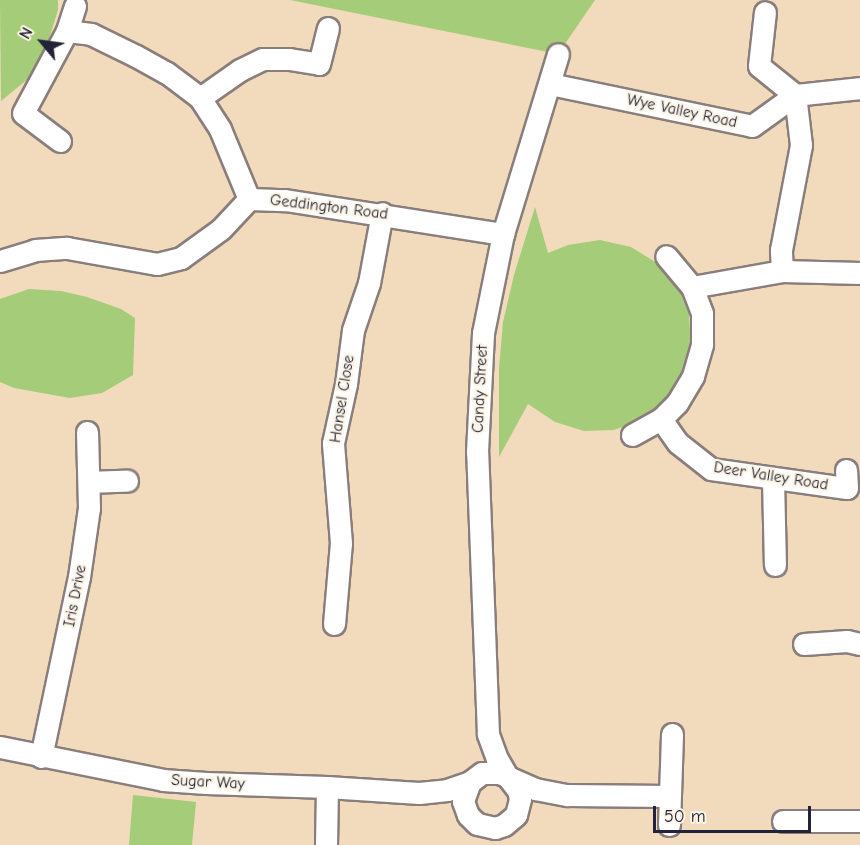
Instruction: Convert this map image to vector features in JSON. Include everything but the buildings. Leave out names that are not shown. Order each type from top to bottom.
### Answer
[{"type":"street","points":[[60,141],[23,113],[67,31],[75,6]]},
{"type":"street","points":[[765,12],[759,66],[795,95],[801,146],[781,250],[782,271]]},
{"type":"street","points":[[200,98],[240,70],[263,59],[289,58],[319,64],[328,28]]},
{"type":"street","points":[[67,31],[91,34],[136,56],[167,74],[200,98],[220,129],[249,199]]},
{"type":"street","name":"Candy Street","points":[[471,781],[482,760],[488,734],[477,431],[483,333],[503,234],[558,54]]},
{"type":"street","name":"Wye Valley Road","points":[[550,84],[752,126],[795,95]]},
{"type":"street","points":[[795,95],[860,88]]},
{"type":"street","name":"Geddington Road","points":[[0,261],[35,250],[67,248],[157,264],[181,258],[220,229],[249,199],[285,200],[382,213],[503,234]]},
{"type":"street","name":"Hansel Close","points":[[334,624],[341,543],[333,443],[346,384],[353,330],[369,283],[382,213]]},
{"type":"street","points":[[632,435],[661,419],[677,403],[693,376],[702,345],[702,313],[693,287],[666,256]]},
{"type":"street","points":[[693,287],[782,271],[860,273]]},
{"type":"street","name":"Deer Valley Road","points":[[661,419],[678,443],[711,469],[847,488],[846,470]]},
{"type":"street","name":"Iris Drive","points":[[41,757],[79,577],[89,508],[87,432]]},
{"type":"street","points":[[773,479],[775,565]]},
{"type":"street","points":[[88,482],[127,481]]},
{"type":"street","points":[[804,644],[847,641],[860,644]]},
{"type":"street","name":"Candy Street","points":[[488,734],[497,759],[508,777]]},
{"type":"street","points":[[669,825],[672,734]]},
{"type":"street","name":"Sugar Way","points":[[0,747],[163,780],[327,787],[419,794],[447,790],[471,781]]},
{"type":"street","points":[[490,845],[463,801],[471,781],[491,772],[535,789],[567,795],[669,796]]},
{"type":"street","points":[[502,845],[520,799],[518,790],[508,777]]},
{"type":"street","points":[[326,845],[327,787]]},
{"type":"street","name":"Sugar Way","points":[[419,794],[447,803],[473,820]]},
{"type":"street","points":[[473,820],[495,828],[504,825],[514,816],[536,804],[567,795]]},
{"type":"street","points":[[783,821],[860,821]]},
{"type":"green space","points":[[0,0],[58,0],[58,10],[43,58],[29,78],[1,101]]},
{"type":"green space","points":[[290,0],[595,0],[558,54]]},
{"type":"green space","points":[[535,207],[548,253],[568,245],[600,240],[631,247],[657,263],[678,286],[689,314],[691,345],[683,374],[667,400],[643,419],[614,430],[584,431],[555,422],[528,404],[499,457],[499,368],[503,322],[514,275]]},
{"type":"green space","points":[[29,289],[61,291],[87,297],[121,309],[135,318],[133,375],[102,393],[70,398],[14,388],[0,382],[0,299]]},
{"type":"green space","points":[[133,795],[196,802],[192,845],[129,845]]}]
